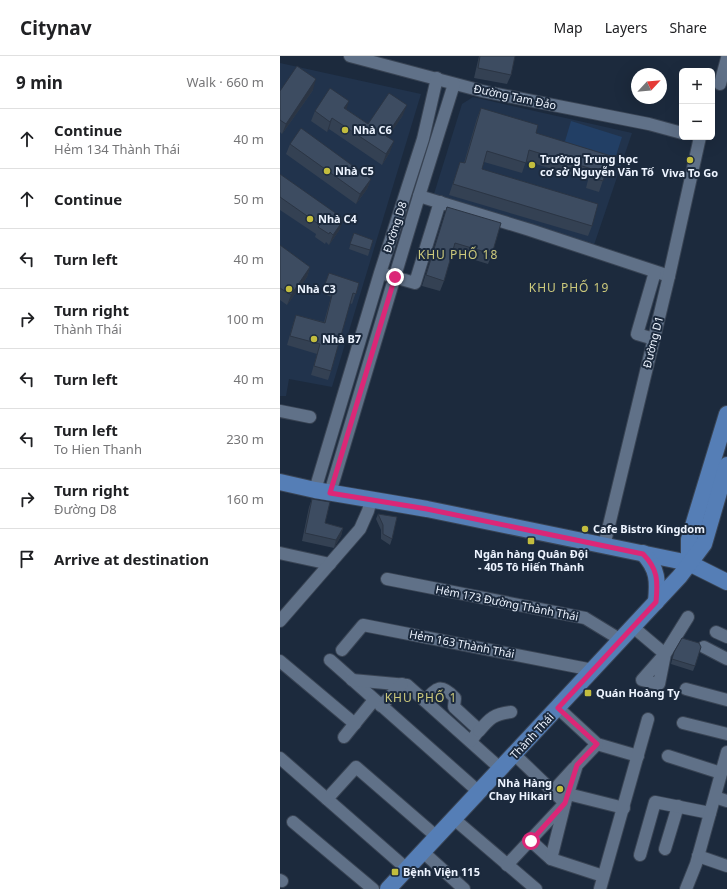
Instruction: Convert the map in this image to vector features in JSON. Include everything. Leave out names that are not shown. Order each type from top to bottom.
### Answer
[{"type":"main road","points":[[689,563],[689,539],[727,414]]},
{"type":"main road","name":"Thành Thái","points":[[388,889],[680,576],[704,544],[727,466]]},
{"type":"main road","points":[[280,482],[370,500],[427,509],[689,563],[727,582]]},
{"type":"main road","points":[[643,554],[651,561],[656,570],[658,590],[656,602]]},
{"type":"street","name":"Đường Tam Đảo","points":[[350,56],[437,78],[454,84],[515,98],[679,131]]},
{"type":"street","points":[[720,87],[727,58]]},
{"type":"street","name":"Đường D8","points":[[323,491],[380,273],[423,139],[437,78]]},
{"type":"street","name":"Đường D8","points":[[323,491],[395,277],[454,84]]},
{"type":"street","points":[[423,139],[435,143]]},
{"type":"street","name":"Đường D1","points":[[604,546],[669,276],[699,140]]},
{"type":"street","points":[[419,196],[530,230],[669,276]]},
{"type":"street","points":[[380,273],[415,284],[440,202]]},
{"type":"street","points":[[654,339],[638,334],[655,272]]},
{"type":"street","points":[[280,411],[310,417]]},
{"type":"street","points":[[280,621],[285,609],[330,564],[360,529],[368,511],[370,500]]},
{"type":"street","points":[[280,553],[330,564]]},
{"type":"street","name":"Hẻm 173 Đường Thành Thái","points":[[387,579],[585,618],[621,640]]},
{"type":"street","points":[[633,627],[665,654],[688,617]]},
{"type":"street","name":"Hẻm 163 Thành Thái","points":[[342,650],[363,625],[593,670]]},
{"type":"street","points":[[716,632],[727,637]]},
{"type":"street","points":[[704,647],[727,659]]},
{"type":"street","points":[[280,660],[355,724]]},
{"type":"street","points":[[330,660],[479,792]]},
{"type":"street","points":[[352,680],[408,685],[501,769]]},
{"type":"street","points":[[344,737],[355,724],[402,684]]},
{"type":"street","points":[[424,701],[434,691],[445,688],[456,698],[454,707],[444,718]]},
{"type":"street","points":[[686,688],[727,700]]},
{"type":"street","points":[[454,707],[478,728],[479,731]]},
{"type":"street","points":[[558,708],[597,744],[638,756]]},
{"type":"street","points":[[471,742],[479,731],[494,716],[498,713],[511,712]]},
{"type":"street","points":[[600,889],[648,719]]},
{"type":"street","points":[[683,723],[727,734]]},
{"type":"street","points":[[552,791],[597,744]]},
{"type":"street","points":[[514,754],[552,791],[566,798],[624,808]]},
{"type":"street","points":[[686,889],[698,856],[727,755]]},
{"type":"street","points":[[668,756],[721,773]]},
{"type":"street","points":[[280,758],[407,869]]},
{"type":"street","points":[[551,859],[566,798],[577,765]]},
{"type":"street","points":[[327,799],[356,767],[437,837]]},
{"type":"street","points":[[714,797],[727,801]]},
{"type":"street","points":[[507,865],[531,841],[566,798]]},
{"type":"street","points":[[640,855],[655,802],[710,813]]},
{"type":"street","points":[[665,849],[678,806]]},
{"type":"street","points":[[454,819],[536,889]]},
{"type":"street","points":[[293,822],[373,889]]},
{"type":"street","points":[[531,841],[551,859],[604,876]]},
{"type":"street","points":[[423,852],[464,889]]},
{"type":"street","points":[[698,856],[727,866]]},
{"type":"shaded area","points":[[280,63],[421,94],[332,387],[289,379],[286,396],[280,396]]},
{"type":"shaded area","name":"Trường Trung học cơ sở Nguyễn Văn Tố","points":[[473,97],[632,133],[594,245],[433,197],[462,104]]},
{"type":"shaded area","points":[[571,121],[622,137],[613,165],[563,148]]},
{"type":"building","points":[[480,56],[515,56],[511,75],[478,68]]},
{"type":"building","points":[[297,66],[316,79],[286,124],[280,120],[280,91]]},
{"type":"building","points":[[330,88],[349,101],[344,108],[368,124],[389,93],[407,105],[386,136],[394,141],[386,154],[332,118],[330,122],[315,111]]},
{"type":"building","points":[[481,108],[538,125],[536,133],[611,156],[603,181],[590,177],[592,169],[529,150],[526,163],[487,151],[482,169],[598,204],[592,226],[453,184],[460,162],[465,163]]},
{"type":"building","points":[[301,128],[371,179],[360,194],[290,144]]},
{"type":"building","points":[[280,174],[344,219],[333,235],[330,232],[329,234],[318,227],[320,225],[280,197]]},
{"type":"building","points":[[447,207],[501,223],[492,254],[455,243],[444,281],[426,275]]},
{"type":"building","points":[[354,233],[373,240],[370,250],[350,244]]},
{"type":"building","name":"Nhà C3","points":[[280,245],[310,267],[291,295],[280,288]]},
{"type":"building","name":"Nhà B7","points":[[329,273],[359,283],[356,294],[353,293],[331,371],[314,366],[320,344],[290,336],[296,315],[325,323],[334,287],[325,284]]},
{"type":"building","points":[[312,499],[330,502],[325,523],[343,528],[336,540],[305,533]]},
{"type":"building","points":[[378,514],[397,517],[392,539],[383,534],[383,525]]},
{"type":"building","points":[[682,638],[699,643],[701,647],[695,666],[672,659],[674,652]]},
{"type":"place","name":"Nhà C6","points":[[345,130]]},
{"type":"place","name":"Viva To Go","points":[[690,160]]},
{"type":"place","name":"Trường Trung học cơ sở Nguyễn Văn Tố","points":[[532,165]]},
{"type":"place","name":"Nhà C5","points":[[327,171]]},
{"type":"place","name":"Nhà C4","points":[[310,219]]},
{"type":"place","name":"Nhà C3","points":[[289,289]]},
{"type":"place","name":"Nhà B7","points":[[314,339]]},
{"type":"place","name":"Cafe Bistro Kingdom","points":[[585,529]]},
{"type":"place","name":"Ngân hàng Quân Đội - 405 Tô Hiến Thành","points":[[531,541]]},
{"type":"place","name":"Quán Hoàng Ty","points":[[588,693]]},
{"type":"place","name":"Nhà Hàng Chay Hikari","points":[[560,789]]},
{"type":"place","name":"Bệnh Viện 115","points":[[395,872]]},
{"type":"district","name":"KHU PHỐ 18","points":[[458,255]]},
{"type":"district","name":"KHU PHỐ 19","points":[[569,288]]},
{"type":"district","name":"KHU PHỐ 1","points":[[421,698]]},
{"type":"route","points":[[395,277],[330,493],[427,509],[643,554],[651,561],[656,570],[658,590],[656,602],[558,708],[597,744],[577,765],[565,803],[531,841]]}]
